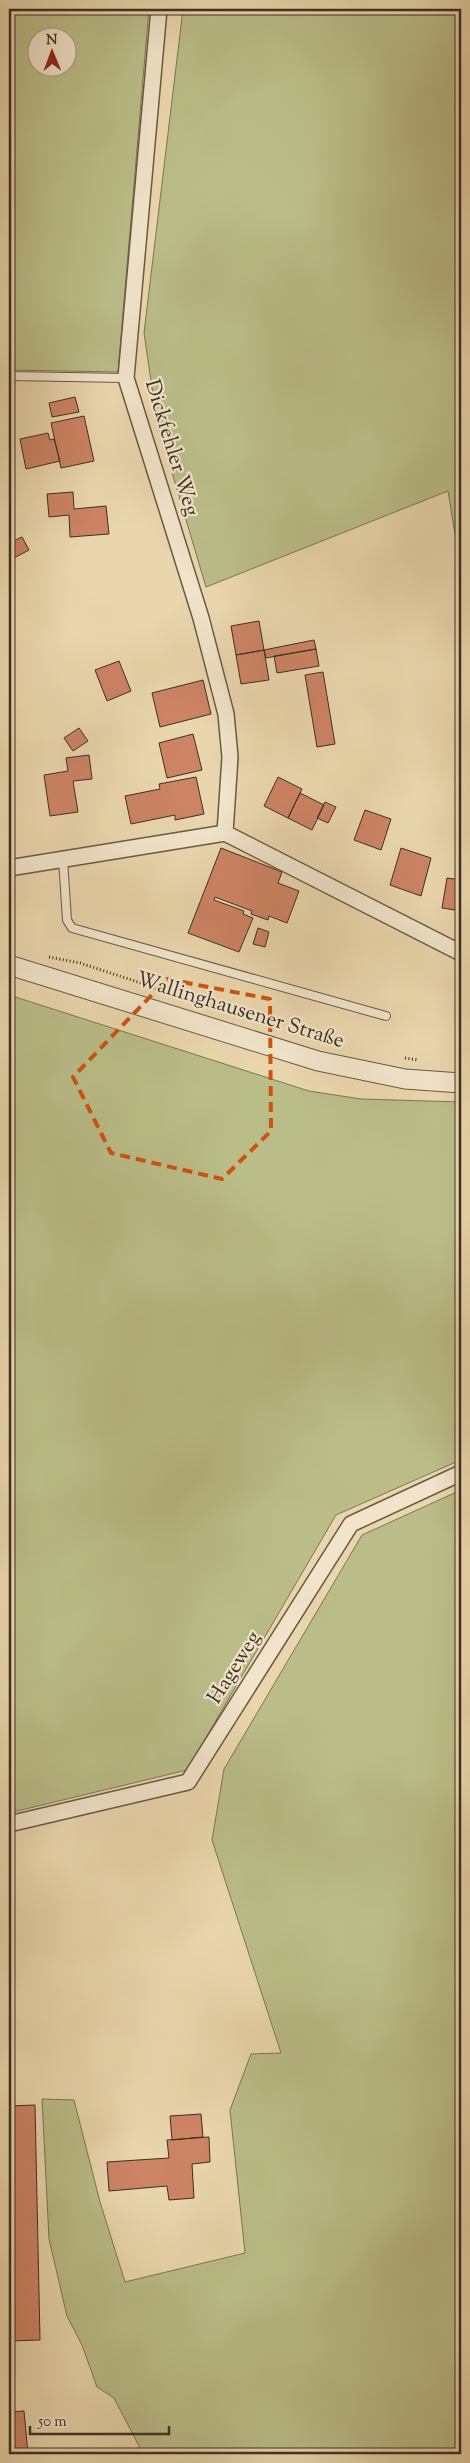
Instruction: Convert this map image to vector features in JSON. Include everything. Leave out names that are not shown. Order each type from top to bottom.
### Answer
[{"type":"street","name":"Dickfehler Weg","points":[[159,9],[126,378],[201,618],[226,714],[230,757],[225,833]]},
{"type":"street","points":[[9,868],[225,833],[461,953]]},
{"type":"street","name":"Wallinghausener Straße","points":[[9,965],[318,1061],[406,1079],[461,1083]]},
{"type":"street","name":"Hageweg","points":[[9,1824],[188,1782],[351,1524],[461,1474]]},
{"type":"lane","points":[[9,376],[126,378]]},
{"type":"lane","points":[[63,858],[67,920],[72,928],[386,1016]]},
{"type":"path","points":[[44,955],[80,963],[232,1013]]},
{"type":"path","points":[[398,1058],[424,1060]]},
{"type":"highlighted area","points":[[167,979],[270,999],[271,1131],[222,1179],[111,1153],[73,1077]]},
{"type":"green space","points":[[9,9],[149,9],[118,372],[9,370]]},
{"type":"green space","points":[[183,9],[461,9],[461,571],[448,491],[206,587],[157,422],[144,333]]},
{"type":"green space","points":[[9,995],[309,1091],[361,1099],[461,1102],[461,1331],[456,1462],[336,1515],[187,1770],[9,1813]]},
{"type":"green space","points":[[461,1490],[461,2454],[140,2454],[139,2446],[114,2398],[97,2387],[82,2345],[67,2316],[49,2239],[42,2099],[74,2100],[100,2202],[125,2282],[245,2253],[230,2110],[251,2054],[281,2053],[212,1840],[224,1769],[362,1535]]},
{"type":"building","points":[[75,397],[79,412],[52,417],[49,403]]},
{"type":"building","points":[[84,416],[94,461],[61,468],[51,423]]},
{"type":"building","points":[[48,433],[50,440],[54,439],[60,461],[26,469],[20,439]]},
{"type":"building","points":[[73,492],[74,509],[106,506],[109,534],[70,537],[69,515],[49,517],[47,494]]},
{"type":"building","points":[[22,537],[29,550],[10,560],[9,543]]},
{"type":"building","points":[[259,621],[264,650],[236,655],[231,626]]},
{"type":"building","points":[[314,640],[316,649],[266,658],[264,650]]},
{"type":"building","points":[[316,649],[319,666],[277,673],[274,656]]},
{"type":"building","points":[[264,650],[269,680],[241,684],[236,655]]},
{"type":"building","points":[[119,661],[131,691],[107,701],[95,670]]},
{"type":"building","points":[[323,672],[335,744],[317,747],[305,675]]},
{"type":"building","points":[[203,680],[211,714],[160,727],[152,693]]},
{"type":"building","points":[[79,728],[88,741],[73,751],[64,738]]},
{"type":"building","points":[[193,734],[202,770],[167,778],[159,743]]},
{"type":"building","points":[[89,755],[92,779],[73,781],[78,812],[50,816],[44,775],[68,771],[66,758]]},
{"type":"building","points":[[196,777],[204,814],[175,820],[175,815],[131,824],[125,796],[160,789],[159,784]]},
{"type":"building","points":[[278,777],[302,789],[288,818],[264,806]]},
{"type":"building","points":[[300,793],[324,805],[312,830],[288,818]]},
{"type":"building","points":[[325,802],[336,807],[328,823],[317,818]]},
{"type":"building","points":[[365,810],[391,819],[381,850],[354,840]]},
{"type":"building","points":[[221,848],[282,872],[278,883],[299,891],[287,923],[269,916],[268,920],[251,914],[252,911],[215,897],[214,900],[244,911],[243,914],[253,918],[239,952],[188,933]]},
{"type":"building","points":[[401,848],[431,858],[421,896],[390,885]]},
{"type":"building","points":[[447,878],[461,880],[461,911],[442,908]]},
{"type":"building","points":[[258,928],[269,932],[265,947],[253,944]]},
{"type":"building","points":[[35,2105],[40,2340],[9,2341],[9,2106]]},
{"type":"building","points":[[201,2114],[203,2137],[172,2140],[170,2116]]},
{"type":"building","points":[[209,2137],[210,2162],[192,2164],[194,2198],[169,2200],[167,2186],[109,2191],[107,2162],[169,2158],[167,2140]]},
{"type":"building","points":[[24,2411],[28,2454],[9,2454],[9,2412]]}]
